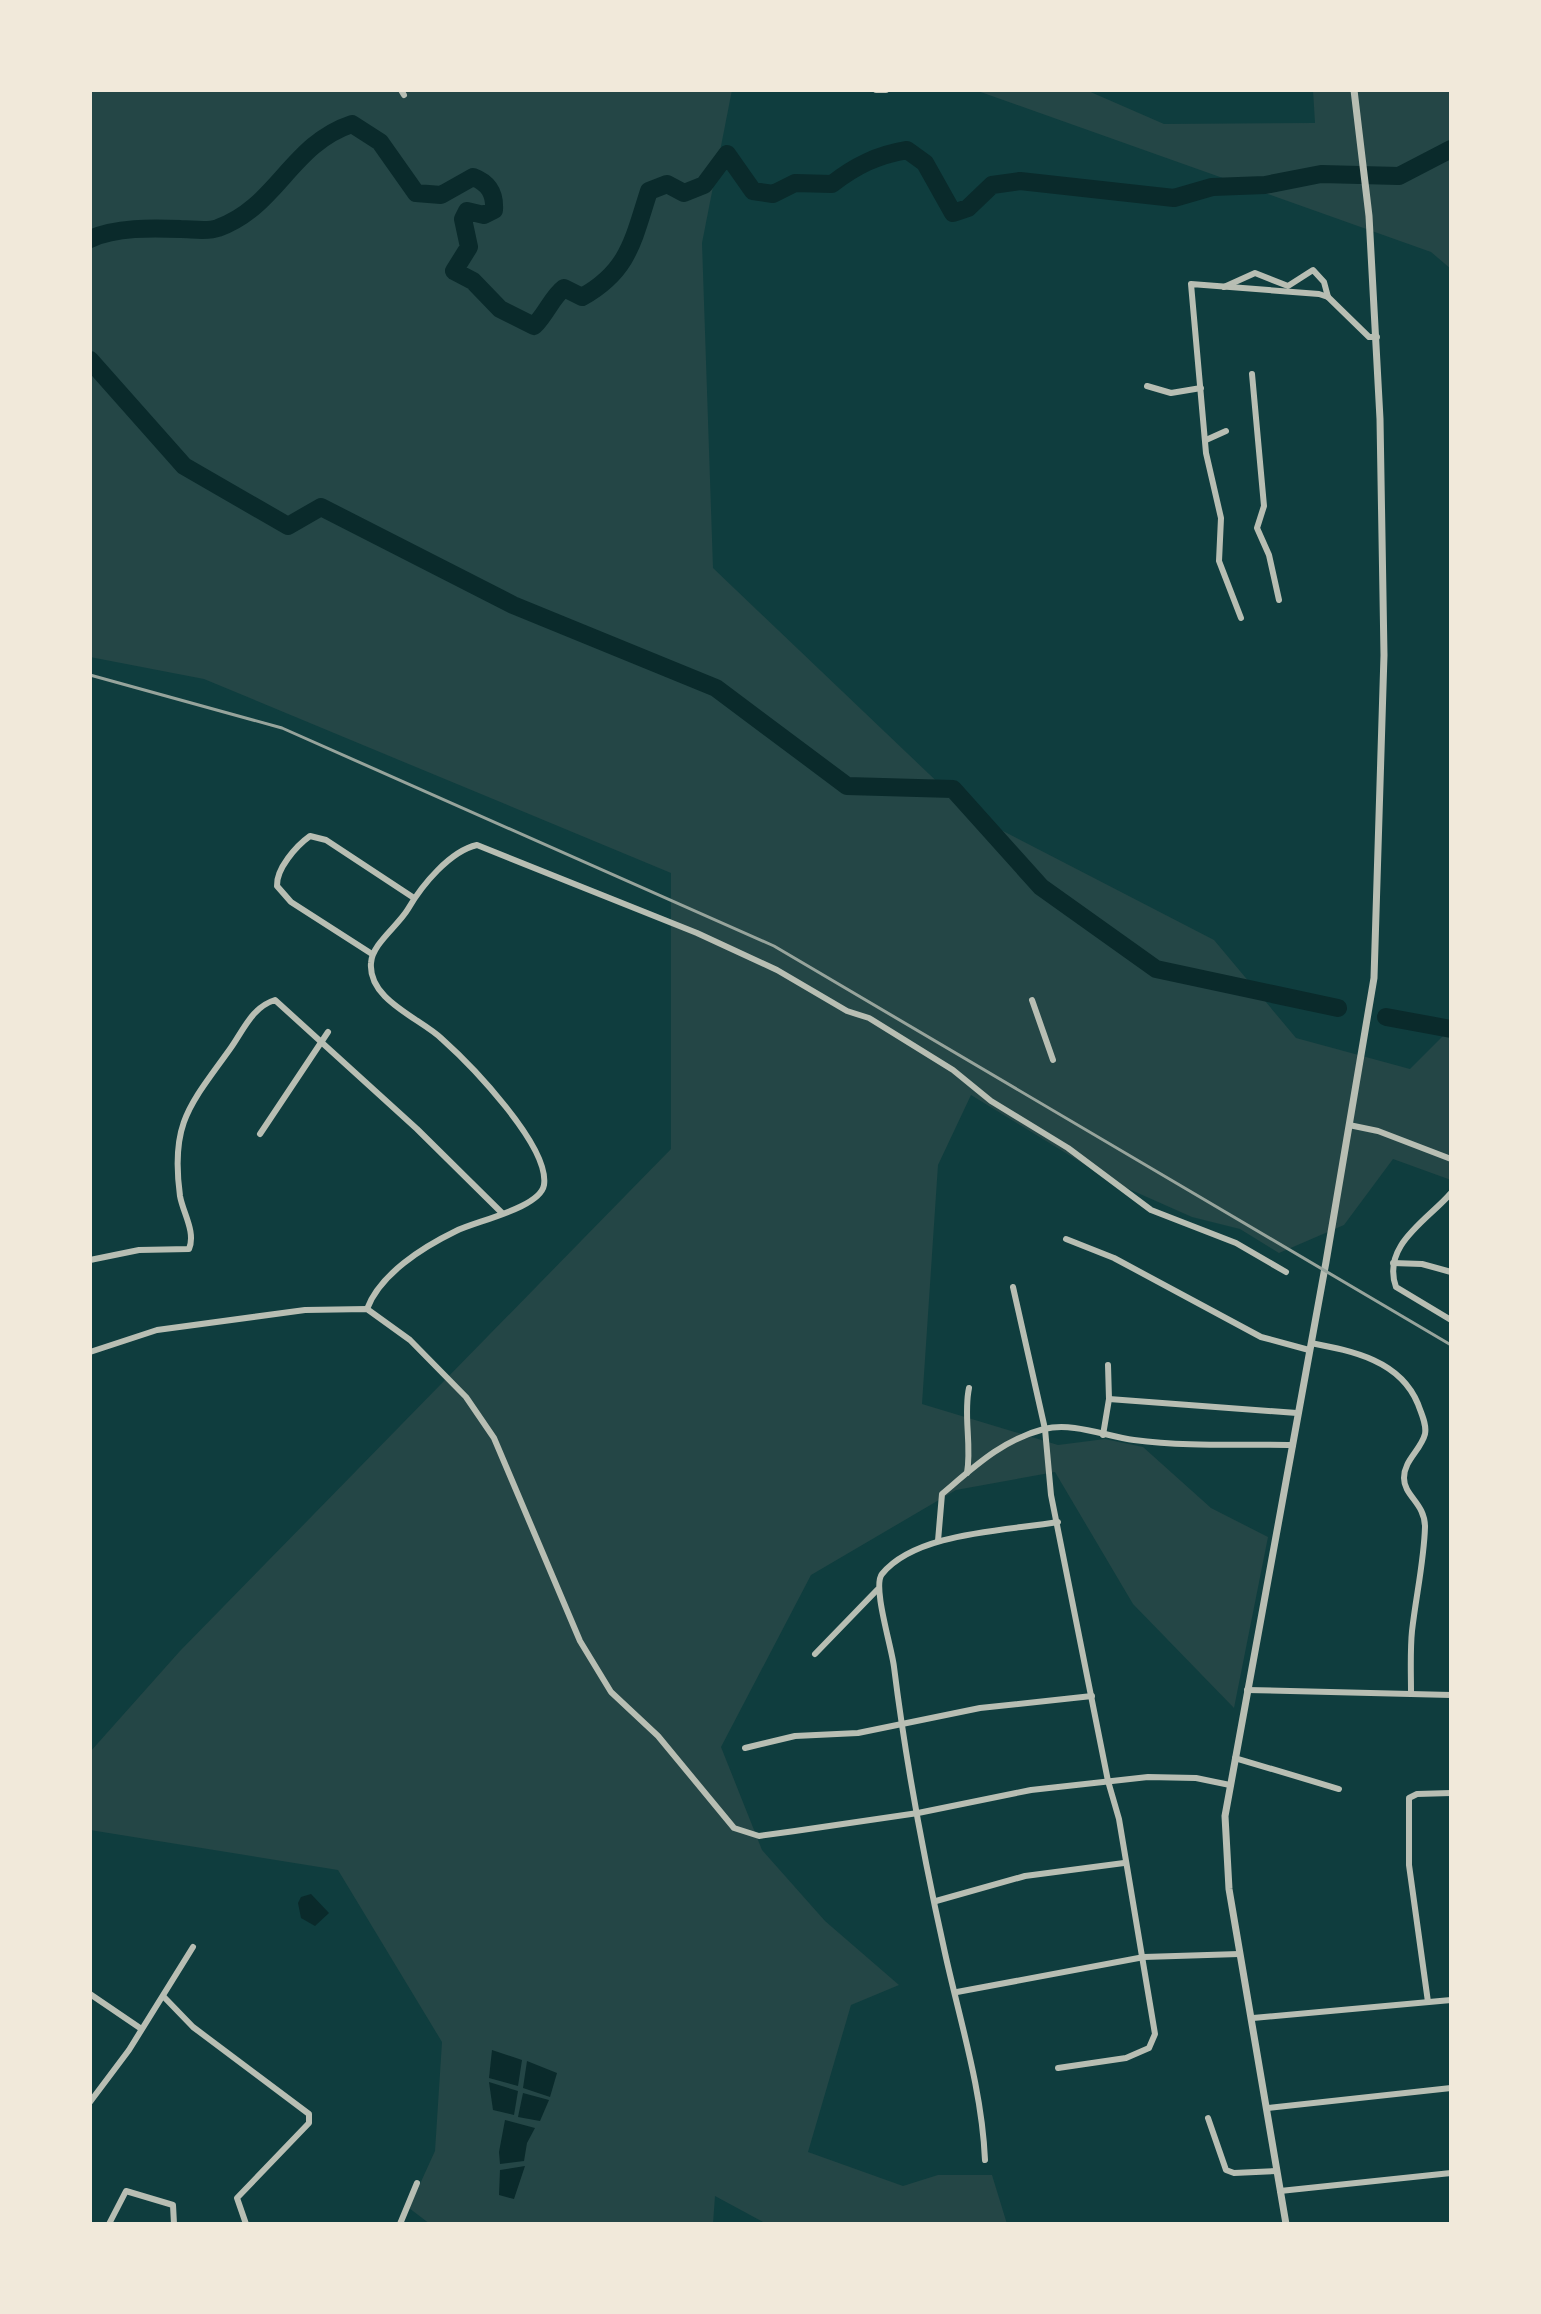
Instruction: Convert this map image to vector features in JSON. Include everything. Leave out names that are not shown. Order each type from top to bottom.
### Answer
[{"type":"street","points":[[876,90],[886,90]]},
{"type":"street","points":[[1286,2224],[1253,2018],[1239,1954],[1224,1847],[1230,1785],[1322,1286],[1374,978],[1384,655],[1377,337],[1369,216],[1354,90]]},
{"type":"street","points":[[1224,287],[1255,273],[1288,286],[1313,270],[1324,282],[1328,297],[1369,337],[1377,337]]},
{"type":"street","points":[[1241,618],[1219,561],[1221,518],[1206,440],[1191,284],[1328,297]]},
{"type":"street","points":[[1252,374],[1264,506],[1257,528],[1269,555],[1279,600]]},
{"type":"street","points":[[1147,386],[1171,393],[1201,388]]},
{"type":"street","points":[[1206,440],[1226,431]]},
{"type":"street","points":[[372,954],[291,902],[277,886],[276,877],[300,842],[310,836],[326,840],[414,898]]},
{"type":"street","points":[[367,1309],[379,1284],[428,1246],[457,1230],[527,1204],[542,1192],[545,1182],[539,1157],[505,1105],[441,1038],[409,1016],[374,983],[372,954],[414,898],[463,848],[477,845],[697,933],[777,970],[847,1011],[869,1018],[917,1047],[991,1101],[1068,1148],[1151,1210],[1236,1243],[1286,1272]]},
{"type":"street","points":[[90,1260],[139,1250],[189,1249],[193,1240],[180,1197],[177,1134],[211,1073],[253,1014],[275,1000],[285,1005],[502,1213]]},
{"type":"street","points":[[1032,1000],[1053,1060]]},
{"type":"street","points":[[260,1134],[328,1032]]},
{"type":"street","points":[[1349,1125],[1378,1131],[1451,1159]]},
{"type":"street","points":[[1451,1193],[1410,1231],[1393,1263],[1396,1287],[1451,1320]]},
{"type":"street","points":[[1066,1239],[1114,1258],[1261,1337],[1357,1352],[1389,1369],[1408,1387],[1422,1416],[1424,1434],[1405,1467],[1405,1488],[1420,1504],[1425,1527],[1412,1633],[1411,1692]]},
{"type":"street","points":[[1393,1263],[1427,1265],[1451,1272]]},
{"type":"street","points":[[1013,1287],[1045,1429],[1058,1522],[1108,1781],[1119,1819],[1124,1863],[1144,1957],[1153,2043],[1149,2048],[1126,2058],[1058,2068]]},
{"type":"street","points":[[90,1352],[157,1330],[305,1310],[367,1309],[410,1340],[474,1407],[508,1468],[593,1664],[611,1692],[658,1736],[734,1828],[759,1836],[918,1813],[1031,1790],[1108,1781],[1171,1777],[1230,1785]]},
{"type":"street","points":[[1103,1435],[1109,1399],[1108,1365]]},
{"type":"street","points":[[967,1473],[970,1453],[966,1405],[969,1388]]},
{"type":"street","points":[[1109,1399],[1297,1413]]},
{"type":"street","points":[[938,1541],[942,1494],[994,1451],[1045,1429],[1067,1426],[1103,1435],[1214,1446],[1293,1445]]},
{"type":"street","points":[[985,2160],[957,1992],[901,1725],[890,1635],[877,1590],[880,1576],[903,1555],[938,1541],[1058,1522]]},
{"type":"street","points":[[815,1654],[877,1590]]},
{"type":"street","points":[[1247,1690],[1451,1695]]},
{"type":"street","points":[[745,1748],[795,1736],[858,1733],[980,1708],[1092,1696]]},
{"type":"street","points":[[1235,1758],[1339,1789]]},
{"type":"street","points":[[1428,2002],[1409,1865],[1409,1798],[1451,1793]]},
{"type":"street","points":[[936,1901],[1025,1876],[1124,1863]]},
{"type":"street","points":[[90,2102],[129,2050],[193,1947]]},
{"type":"street","points":[[957,1992],[1144,1957],[1239,1954]]},
{"type":"street","points":[[90,1994],[140,2028]]},
{"type":"street","points":[[164,1997],[193,2027],[309,2114],[309,2123],[237,2198],[246,2224]]},
{"type":"street","points":[[1253,2018],[1451,2000]]},
{"type":"street","points":[[1268,2108],[1451,2088]]},
{"type":"street","points":[[1208,2118],[1226,2170],[1234,2173],[1277,2171]]},
{"type":"street","points":[[1280,2191],[1451,2173]]},
{"type":"street","points":[[400,2224],[417,2183]]},
{"type":"street","points":[[109,2224],[126,2191],[173,2205],[174,2224]]},
{"type":"shaded area","points":[[90,90],[732,90],[702,243],[713,568],[972,815],[1214,940],[1296,1038],[1410,1069],[1451,1028],[1451,1180],[1393,1159],[1344,1225],[1279,1253],[1240,1229],[1192,1217],[1113,1182],[971,1095],[938,1165],[922,1404],[1058,1445],[1105,1439],[1143,1447],[1211,1508],[1268,1537],[1234,1708],[1133,1604],[1055,1472],[956,1490],[811,1575],[721,1747],[762,1850],[825,1921],[899,1985],[851,2005],[808,2152],[903,2186],[938,2175],[992,2175],[1007,2224],[767,2224],[715,2196],[713,2224],[430,2224],[409,2208],[435,2151],[442,2042],[338,1870],[90,1830],[90,1752],[180,1651],[671,1149],[671,873],[204,679],[90,657]]},
{"type":"shaded area","points":[[975,90],[1086,90],[1164,124],[1315,123],[1313,90],[1451,90],[1451,269],[1431,252]]},
{"type":"shaded area","points":[[311,1894],[329,1913],[315,1926],[301,1918],[298,1903],[301,1897]]},
{"type":"shaded area","points":[[492,2050],[522,2060],[518,2086],[489,2078]]},
{"type":"shaded area","points":[[527,2061],[557,2073],[550,2097],[523,2088]]},
{"type":"shaded area","points":[[489,2082],[518,2091],[514,2115],[493,2110]]},
{"type":"shaded area","points":[[523,2093],[549,2100],[540,2121],[518,2117]]},
{"type":"shaded area","points":[[505,2120],[535,2128],[527,2143],[524,2161],[500,2164]]},
{"type":"shaded area","points":[[525,2166],[514,2199],[499,2195],[500,2170]]},
{"type":"waterway","points":[[90,239],[134,229],[218,228],[255,206],[314,146],[331,133],[352,124],[380,142],[416,193],[441,195],[473,177],[487,186],[492,194],[494,210],[484,215],[467,211],[463,219],[469,247],[454,271],[473,281],[500,309],[534,326],[564,288],[582,297],[598,287],[620,265],[633,239],[649,191],[667,184],[684,193],[704,185],[727,154],[753,191],[773,194],[795,183],[832,184],[867,162],[907,150],[925,163],[953,213],[968,208],[992,185],[1020,181],[1174,198],[1212,187],[1265,185],[1321,174],[1399,176],[1451,149]]},
{"type":"waterway","points":[[90,360],[184,466],[288,526],[321,507],[513,605],[716,688],[847,786],[953,789],[1041,887],[1156,969],[1338,1008]]},
{"type":"waterway","points":[[1386,1017],[1451,1029]]},
{"type":"railway","points":[[90,675],[282,728],[774,946],[1451,1345]]}]
